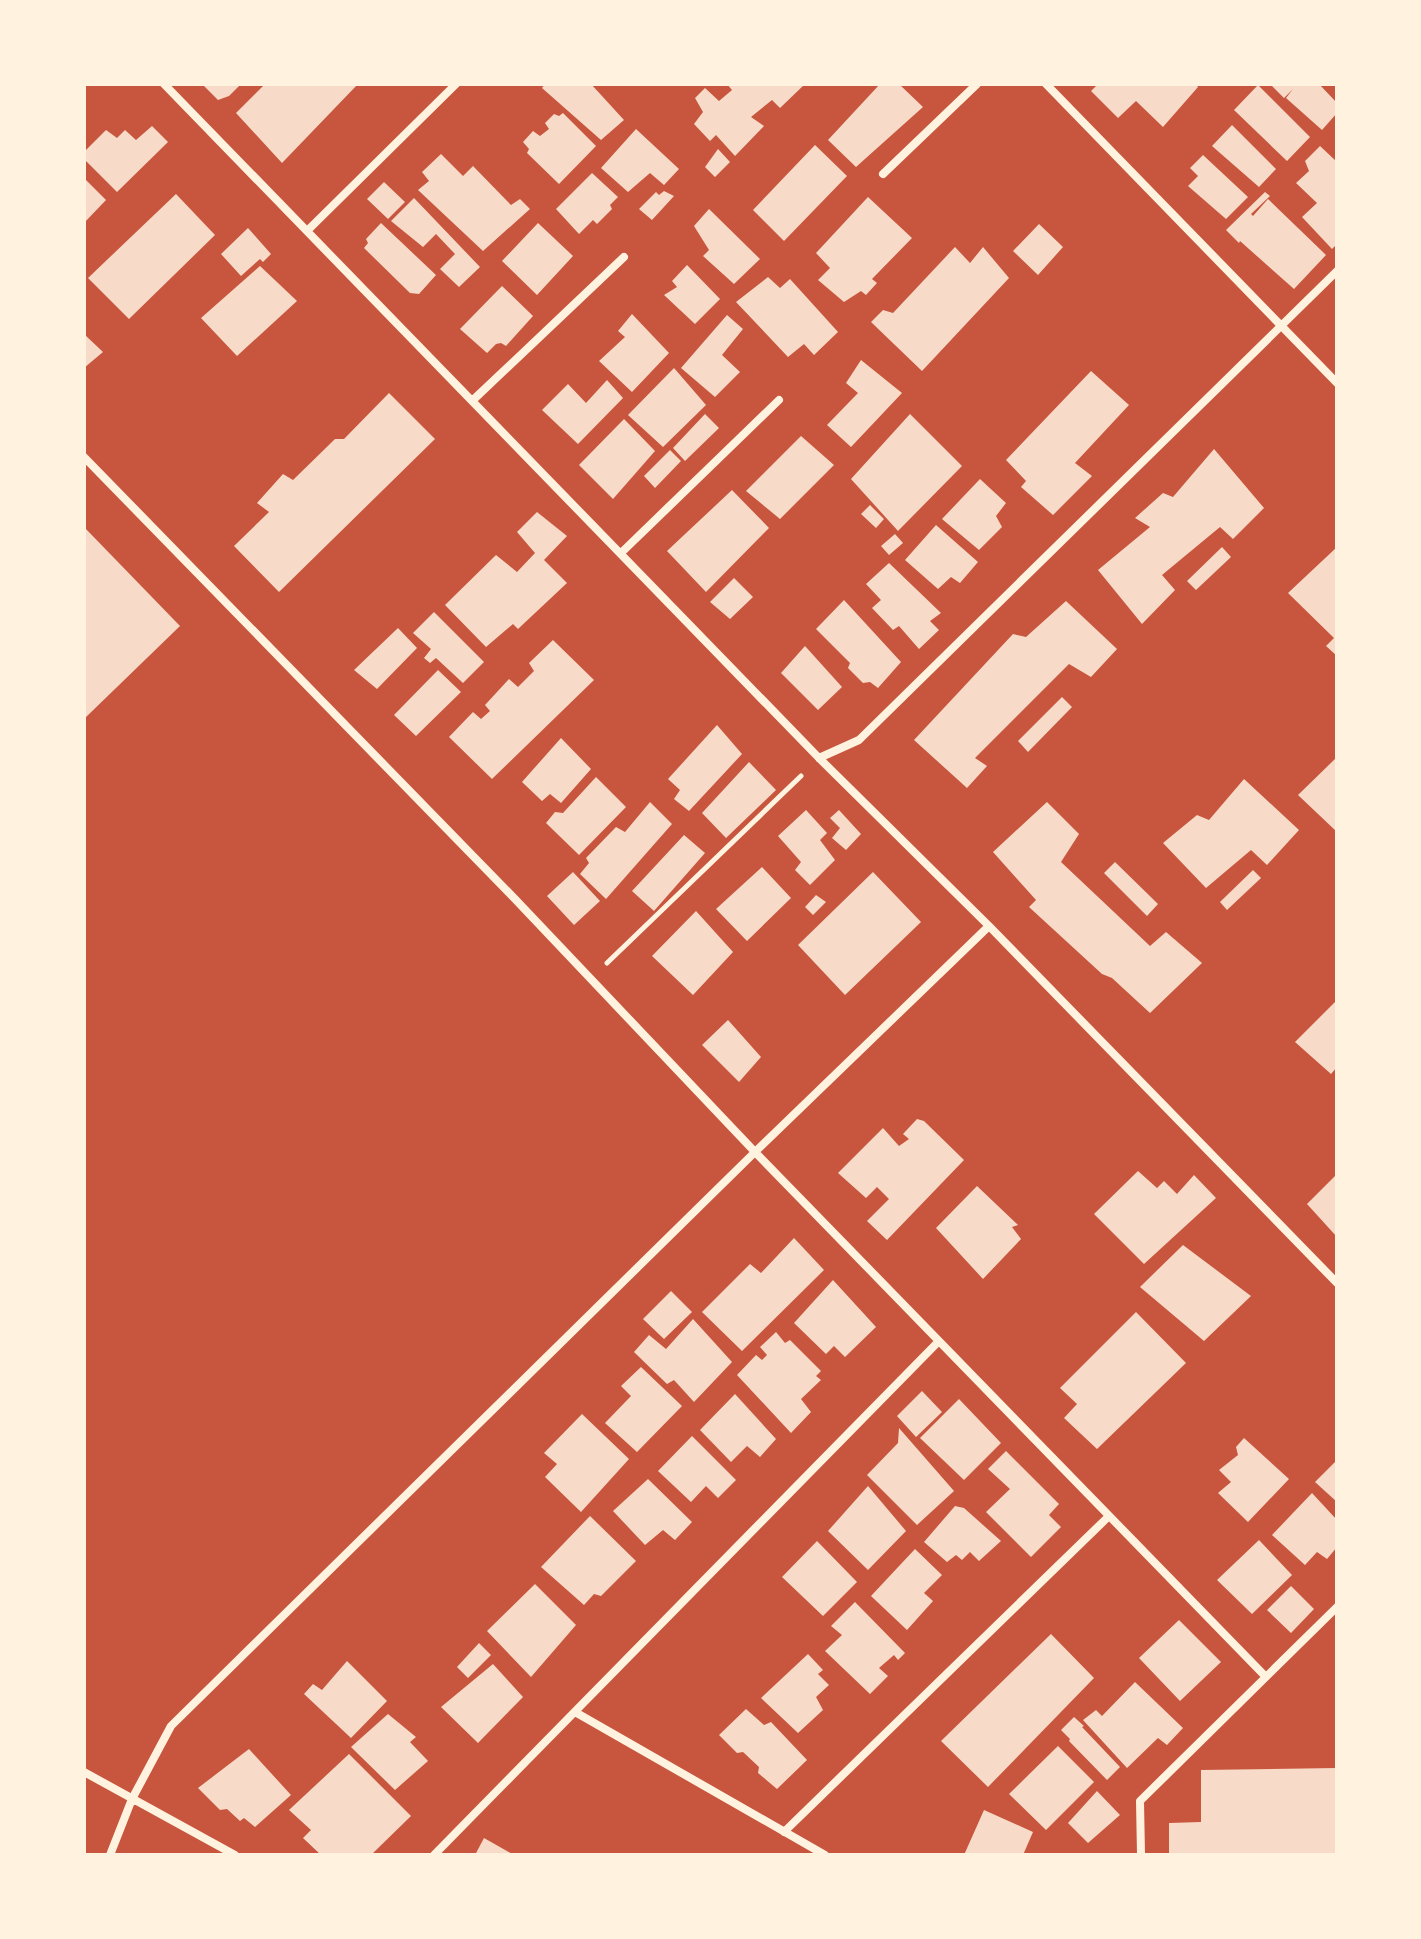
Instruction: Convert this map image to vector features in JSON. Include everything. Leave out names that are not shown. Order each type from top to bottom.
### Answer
[{"type":"street","points":[[164,84],[819,758],[989,926],[1337,1283]]},
{"type":"street","points":[[307,231],[456,84]]},
{"type":"street","points":[[883,174],[977,84]]},
{"type":"street","points":[[1046,84],[1337,383]]},
{"type":"street","points":[[472,401],[624,257]]},
{"type":"street","points":[[819,758],[859,740],[1337,271]]},
{"type":"street","points":[[621,553],[779,400]]},
{"type":"street","points":[[84,457],[1266,1677]]},
{"type":"street","points":[[110,1855],[132,1799],[171,1726],[989,926]]},
{"type":"street","points":[[434,1855],[939,1341]]},
{"type":"street","points":[[784,1832],[1109,1516]]},
{"type":"street","points":[[1141,1855],[1140,1801],[1337,1607]]},
{"type":"street","points":[[575,1712],[825,1855]]},
{"type":"street","points":[[84,1772],[235,1855]]},
{"type":"path","points":[[591,979],[819,758]]},
{"type":"building","points":[[202,84],[241,84],[229,96],[218,100]]},
{"type":"building","points":[[265,84],[358,84],[282,163],[236,113]]},
{"type":"building","points":[[545,84],[591,84],[624,120],[601,140],[542,88]]},
{"type":"building","points":[[727,84],[805,84],[780,108],[772,100],[751,117],[764,126],[735,156],[716,135],[710,141],[694,124],[703,112],[695,98],[705,88],[719,101],[732,90]]},
{"type":"building","points":[[880,84],[899,84],[923,107],[856,167],[828,140]]},
{"type":"building","points":[[1098,84],[1196,84],[1198,87],[1163,127],[1136,101],[1118,118],[1091,91]]},
{"type":"building","points":[[1270,84],[1319,84],[1337,103],[1337,113],[1322,130],[1286,98],[1293,89],[1284,98]]},
{"type":"building","points":[[1258,85],[1310,137],[1287,161],[1234,110]]},
{"type":"building","points":[[563,113],[596,146],[559,184],[527,153],[529,149],[523,142],[533,131],[540,136],[549,129],[545,123],[554,114],[559,116]]},
{"type":"building","points":[[1232,125],[1276,169],[1259,187],[1212,146]]},
{"type":"building","points":[[152,126],[168,142],[117,192],[84,159],[84,152],[106,130],[117,138],[125,130],[136,140]]},
{"type":"building","points":[[636,129],[679,169],[664,185],[650,173],[628,192],[601,168]]},
{"type":"building","points":[[815,145],[847,176],[784,241],[753,210]]},
{"type":"building","points":[[1320,146],[1337,162],[1337,244],[1332,249],[1302,217],[1317,203],[1296,183],[1309,171],[1305,161]]},
{"type":"building","points":[[718,149],[730,162],[715,177],[705,167]]},
{"type":"building","points":[[441,154],[463,176],[473,166],[511,205],[520,199],[530,209],[483,251],[418,190],[429,181],[422,172]]},
{"type":"building","points":[[1203,155],[1248,197],[1226,219],[1188,186],[1198,176],[1190,168]]},
{"type":"building","points":[[592,173],[618,197],[610,205],[612,209],[597,224],[593,220],[579,234],[556,209]]},
{"type":"building","points":[[84,178],[106,200],[84,223]]},
{"type":"building","points":[[384,182],[405,202],[388,219],[367,199]]},
{"type":"building","points":[[664,191],[674,196],[652,220],[639,209],[656,192],[659,195]]},
{"type":"building","points":[[1265,192],[1270,196],[1251,214],[1253,216],[1268,199],[1326,255],[1294,289],[1226,230]]},
{"type":"building","points":[[176,194],[215,235],[129,319],[88,278]]},
{"type":"building","points":[[868,197],[912,238],[872,279],[877,283],[866,295],[861,291],[844,302],[818,280],[830,268],[816,253]]},
{"type":"building","points":[[414,198],[480,267],[459,287],[440,269],[455,254],[436,234],[423,247],[391,221]]},
{"type":"building","points":[[709,209],[760,259],[734,284],[703,256],[709,250],[694,226]]},
{"type":"building","points":[[381,223],[436,275],[419,294],[410,293],[364,248],[368,243],[366,239]]},
{"type":"building","points":[[538,223],[573,256],[537,295],[502,261]]},
{"type":"building","points":[[1039,224],[1063,247],[1038,275],[1013,251]]},
{"type":"building","points":[[248,228],[271,254],[263,262],[260,259],[241,276],[221,254]]},
{"type":"building","points":[[955,247],[970,263],[983,247],[1009,278],[922,371],[871,322],[883,310],[893,313]]},
{"type":"building","points":[[687,265],[720,299],[695,324],[664,295],[677,287],[672,281]]},
{"type":"building","points":[[260,266],[297,301],[237,356],[201,318]]},
{"type":"building","points":[[768,277],[780,288],[790,279],[838,332],[814,355],[804,344],[788,357],[736,302]]},
{"type":"building","points":[[502,286],[533,316],[506,346],[496,344],[487,353],[460,329]]},
{"type":"building","points":[[632,314],[669,353],[632,392],[599,361],[625,337],[618,331]]},
{"type":"building","points":[[727,315],[743,329],[722,355],[740,372],[715,397],[681,368]]},
{"type":"building","points":[[84,334],[103,352],[84,368]]},
{"type":"building","points":[[861,360],[902,393],[851,447],[827,425],[858,393],[846,383]]},
{"type":"building","points":[[674,368],[706,405],[663,447],[628,415]]},
{"type":"building","points":[[1091,371],[1129,405],[1075,463],[1092,476],[1053,515],[1021,487],[1026,481],[1006,460]]},
{"type":"building","points":[[607,380],[623,398],[578,444],[542,410],[568,384],[586,403]]},
{"type":"building","points":[[389,393],[435,439],[279,592],[234,546],[269,512],[257,503],[283,474],[293,480],[335,439],[344,439]]},
{"type":"building","points":[[705,414],[719,428],[685,461],[673,448]]},
{"type":"building","points":[[910,414],[962,466],[898,531],[851,479]]},
{"type":"building","points":[[624,419],[655,451],[613,499],[579,465]]},
{"type":"building","points":[[801,436],[834,465],[780,519],[746,491]]},
{"type":"building","points":[[1214,449],[1264,508],[1233,539],[1220,527],[1162,575],[1175,590],[1142,624],[1098,570],[1150,527],[1135,518],[1163,493],[1173,497]]},
{"type":"building","points":[[670,450],[681,461],[655,488],[644,476]]},
{"type":"building","points":[[980,479],[1006,503],[996,516],[1002,527],[979,550],[942,519]]},
{"type":"building","points":[[732,490],[769,528],[706,592],[667,551]]},
{"type":"building","points":[[870,505],[884,519],[876,528],[861,514]]},
{"type":"building","points":[[537,512],[567,536],[544,560],[567,583],[518,629],[513,624],[486,647],[445,605],[496,555],[517,572],[535,553],[517,532]]},
{"type":"building","points":[[936,525],[978,562],[960,583],[951,577],[938,589],[905,560]]},
{"type":"building","points":[[84,527],[180,626],[84,719]]},
{"type":"building","points":[[895,534],[903,543],[889,555],[881,546]]},
{"type":"building","points":[[1222,547],[1231,557],[1196,590],[1187,581]]},
{"type":"building","points":[[1337,547],[1337,656],[1326,646],[1334,638],[1288,593]]},
{"type":"building","points":[[889,563],[941,613],[930,621],[939,630],[919,649],[899,626],[893,630],[872,608],[881,600],[866,584]]},
{"type":"building","points":[[734,578],[753,597],[730,619],[710,602]]},
{"type":"building","points":[[844,600],[901,662],[878,688],[870,682],[863,683],[848,668],[850,663],[816,629]]},
{"type":"building","points":[[1066,601],[1117,649],[1091,677],[1069,664],[975,758],[987,766],[967,788],[914,740],[1013,634],[1026,637]]},
{"type":"building","points":[[434,612],[484,662],[463,683],[436,658],[430,663],[424,658],[431,649],[413,633]]},
{"type":"building","points":[[398,628],[417,648],[377,689],[354,670]]},
{"type":"building","points":[[553,640],[594,680],[492,779],[449,737],[473,712],[481,719],[490,711],[485,705],[509,679],[518,687],[534,671],[529,663]]},
{"type":"building","points":[[805,646],[842,687],[818,710],[781,673]]},
{"type":"building","points":[[438,670],[461,692],[416,736],[394,715]]},
{"type":"building","points":[[1062,697],[1072,707],[1028,752],[1018,741]]},
{"type":"building","points":[[717,725],[742,754],[689,811],[674,799],[680,790],[668,779]]},
{"type":"building","points":[[561,738],[591,769],[561,803],[550,794],[542,801],[522,782]]},
{"type":"building","points":[[1337,757],[1337,832],[1298,795]]},
{"type":"building","points":[[749,762],[776,790],[726,838],[702,813]]},
{"type":"building","points":[[596,777],[626,807],[579,855],[546,823],[555,812],[563,813]]},
{"type":"building","points":[[1244,779],[1299,830],[1267,865],[1251,850],[1206,888],[1163,843],[1197,815],[1209,820]]},
{"type":"building","points":[[650,802],[672,824],[606,899],[580,874],[589,863],[586,858],[616,827],[625,832]]},
{"type":"building","points":[[1047,802],[1079,834],[1061,862],[1150,946],[1166,932],[1202,963],[1150,1013],[1029,907],[1036,900],[993,852]]},
{"type":"building","points":[[806,810],[827,833],[820,840],[835,860],[810,885],[795,870],[801,862],[778,836]]},
{"type":"building","points":[[839,810],[861,834],[846,850],[832,838],[840,828],[830,818]]},
{"type":"building","points":[[684,835],[705,853],[654,911],[632,891]]},
{"type":"building","points":[[1115,862],[1158,904],[1147,916],[1104,873]]},
{"type":"building","points":[[762,867],[791,898],[747,941],[716,909]]},
{"type":"building","points":[[1253,870],[1261,878],[1227,910],[1220,902]]},
{"type":"building","points":[[573,872],[600,901],[574,925],[547,896]]},
{"type":"building","points":[[873,872],[921,922],[845,995],[798,945]]},
{"type":"building","points":[[816,895],[826,902],[813,915],[805,907]]},
{"type":"building","points":[[696,911],[733,952],[693,995],[652,956]]},
{"type":"building","points":[[1337,1000],[1337,1067],[1331,1074],[1295,1042]]},
{"type":"building","points":[[728,1020],[761,1057],[739,1082],[702,1045]]},
{"type":"building","points":[[917,1119],[924,1121],[964,1160],[887,1240],[867,1221],[889,1199],[877,1187],[866,1198],[838,1173],[883,1128],[899,1146],[909,1139],[903,1134]]},
{"type":"building","points":[[1138,1171],[1157,1188],[1164,1181],[1177,1194],[1194,1175],[1216,1198],[1144,1264],[1094,1214]]},
{"type":"building","points":[[1337,1174],[1337,1237],[1307,1204]]},
{"type":"building","points":[[977,1186],[1018,1225],[1012,1227],[1021,1239],[983,1279],[936,1228]]},
{"type":"building","points":[[794,1238],[824,1270],[742,1351],[702,1312],[750,1264],[761,1273]]},
{"type":"building","points":[[1183,1245],[1251,1296],[1204,1341],[1140,1287]]},
{"type":"building","points":[[833,1280],[876,1327],[845,1357],[834,1346],[826,1354],[794,1323]]},
{"type":"building","points":[[671,1291],[692,1312],[664,1339],[643,1319]]},
{"type":"building","points":[[1136,1312],[1186,1363],[1097,1449],[1064,1418],[1077,1404],[1060,1388]]},
{"type":"building","points":[[693,1319],[732,1362],[694,1402],[674,1380],[667,1384],[634,1352],[649,1335],[666,1349]]},
{"type":"building","points":[[776,1332],[785,1343],[790,1340],[821,1371],[816,1376],[821,1380],[801,1399],[811,1412],[791,1433],[737,1375],[756,1355],[762,1360],[767,1355],[760,1347]]},
{"type":"building","points":[[641,1367],[682,1406],[637,1452],[605,1423],[631,1396],[621,1386]]},
{"type":"building","points":[[922,1391],[942,1412],[916,1437],[897,1416]]},
{"type":"building","points":[[735,1394],[776,1439],[760,1457],[747,1446],[731,1462],[700,1430]]},
{"type":"building","points":[[959,1399],[1001,1443],[964,1480],[920,1438]]},
{"type":"building","points":[[582,1414],[629,1459],[581,1512],[545,1477],[557,1464],[544,1453]]},
{"type":"building","points":[[899,1428],[954,1491],[917,1525],[867,1475],[898,1443]]},
{"type":"building","points":[[692,1436],[736,1480],[718,1498],[706,1486],[691,1502],[658,1471]]},
{"type":"building","points":[[1244,1438],[1289,1479],[1248,1522],[1218,1493],[1231,1482],[1219,1470],[1238,1455],[1236,1447]]},
{"type":"building","points":[[1006,1451],[1059,1504],[1049,1515],[1061,1527],[1031,1557],[986,1512],[1010,1489],[988,1469]]},
{"type":"building","points":[[1337,1460],[1337,1502],[1315,1482]]},
{"type":"building","points":[[648,1479],[692,1522],[675,1540],[663,1530],[645,1545],[613,1511]]},
{"type":"building","points":[[868,1486],[906,1531],[868,1570],[828,1531]]},
{"type":"building","points":[[1312,1493],[1337,1520],[1337,1547],[1327,1559],[1317,1552],[1305,1565],[1272,1535]]},
{"type":"building","points":[[955,1506],[964,1508],[1001,1541],[979,1561],[970,1552],[962,1560],[956,1555],[947,1562],[924,1542]]},
{"type":"building","points":[[590,1516],[636,1561],[601,1596],[594,1594],[584,1605],[541,1567]]},
{"type":"building","points":[[1259,1540],[1292,1575],[1252,1614],[1217,1580]]},
{"type":"building","points":[[817,1541],[857,1582],[823,1616],[782,1577]]},
{"type":"building","points":[[915,1549],[942,1575],[924,1593],[933,1601],[907,1630],[871,1596]]},
{"type":"building","points":[[535,1584],[576,1625],[531,1677],[487,1631]]},
{"type":"building","points":[[1291,1586],[1314,1609],[1291,1633],[1267,1610]]},
{"type":"building","points":[[855,1602],[905,1653],[898,1660],[894,1655],[879,1668],[888,1676],[870,1694],[825,1651],[842,1635],[831,1626]]},
{"type":"building","points":[[1179,1620],[1221,1662],[1180,1701],[1139,1658]]},
{"type":"building","points":[[1051,1634],[1094,1678],[988,1787],[941,1741]]},
{"type":"building","points":[[479,1643],[491,1655],[468,1678],[457,1667]]},
{"type":"building","points":[[808,1654],[823,1670],[818,1674],[829,1685],[816,1697],[823,1710],[798,1733],[761,1698]]},
{"type":"building","points":[[347,1661],[387,1701],[351,1738],[304,1694],[313,1684],[322,1690]]},
{"type":"building","points":[[493,1664],[523,1697],[478,1743],[441,1707]]},
{"type":"building","points":[[1135,1682],[1183,1728],[1167,1745],[1158,1738],[1127,1768],[1083,1720],[1096,1710],[1102,1716]]},
{"type":"building","points":[[746,1709],[764,1725],[771,1722],[807,1760],[777,1789],[758,1773],[759,1767],[743,1752],[737,1753],[719,1735]]},
{"type":"building","points":[[388,1714],[416,1737],[410,1742],[428,1761],[395,1790],[351,1747]]},
{"type":"building","points":[[1074,1717],[1120,1767],[1107,1780],[1061,1730]]},
{"type":"building","points":[[1058,1746],[1094,1782],[1046,1830],[1009,1794]]},
{"type":"building","points":[[249,1749],[291,1795],[255,1827],[244,1818],[240,1821],[227,1809],[220,1810],[198,1788]]},
{"type":"building","points":[[349,1754],[411,1816],[371,1855],[321,1855],[303,1838],[311,1830],[289,1810]]},
{"type":"building","points":[[1337,1768],[1337,1855],[1169,1855],[1169,1823],[1201,1822],[1201,1770]]},
{"type":"building","points":[[1097,1791],[1120,1815],[1088,1843],[1068,1823]]},
{"type":"building","points":[[984,1810],[1033,1832],[1023,1855],[964,1855]]},
{"type":"building","points":[[484,1838],[514,1855],[475,1855]]}]
